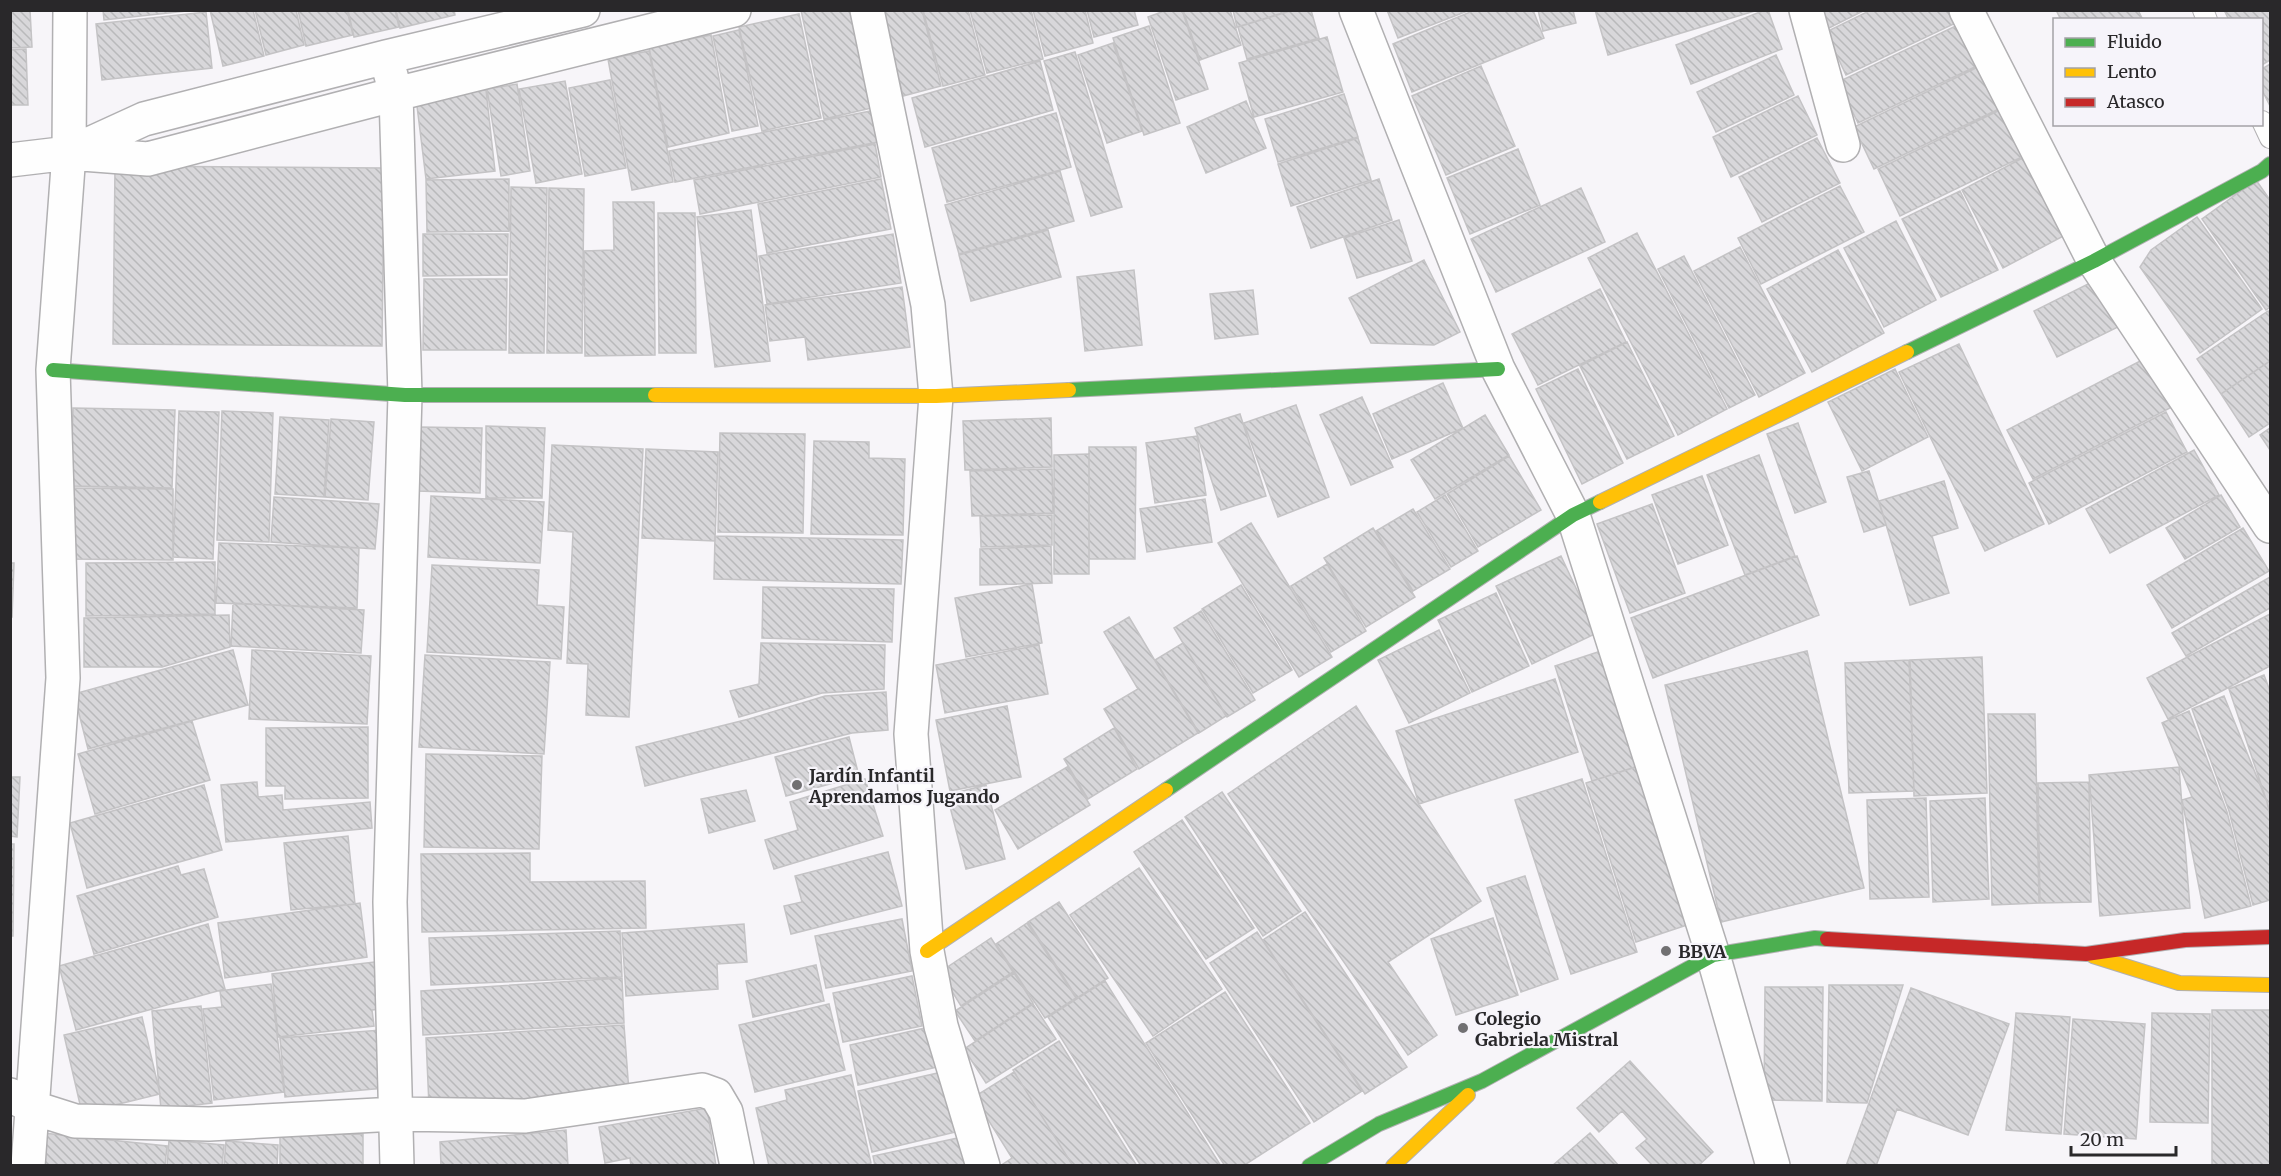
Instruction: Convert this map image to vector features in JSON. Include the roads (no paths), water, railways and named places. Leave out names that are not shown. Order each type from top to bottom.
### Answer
[{"type":"street","points":[[28,1166],[22,1101],[63,678],[53,370],[69,153],[69,10]]},
{"type":"street","points":[[10,160],[69,153],[148,159],[396,94],[734,10]]},
{"type":"street","points":[[867,10],[928,305],[936,396],[911,734],[927,951],[941,1026],[983,1166]]},
{"type":"street","points":[[1356,10],[1498,369],[1574,515],[1713,955],[1773,1166]]},
{"type":"street","points":[[1806,10],[1844,145]]},
{"type":"street","points":[[1966,10],[2094,261],[2271,526]]},
{"type":"street","points":[[69,153],[144,119],[386,57],[582,11]]},
{"type":"street","points":[[386,57],[396,94],[405,395],[390,902],[397,1166]]},
{"type":"street","points":[[927,951],[1574,515],[2094,261],[2268,172]]},
{"type":"street","points":[[53,370],[405,395],[936,396],[1498,369]]},
{"type":"street","points":[[1309,1166],[1379,1124],[1482,1081],[1713,955],[1815,938],[2086,954],[2185,939],[2271,937]]},
{"type":"street","points":[[2086,954],[2180,983],[2271,985]]},
{"type":"street","points":[[1393,1166],[1482,1081]]},
{"type":"street","points":[[22,1101],[75,1121],[209,1124],[396,1114],[525,1116],[702,1090],[716,1095],[726,1112],[737,1166]]},
{"type":"lane","points":[[2263,123],[2271,138]]},
{"type":"place","name":"Jardín Infantil Aprendamos Jugando","points":[[797,785]]},
{"type":"place","name":"BBVA","points":[[1666,951]]},
{"type":"place","name":"Colegio Gabriela Mistral","points":[[1463,1028]]}]
